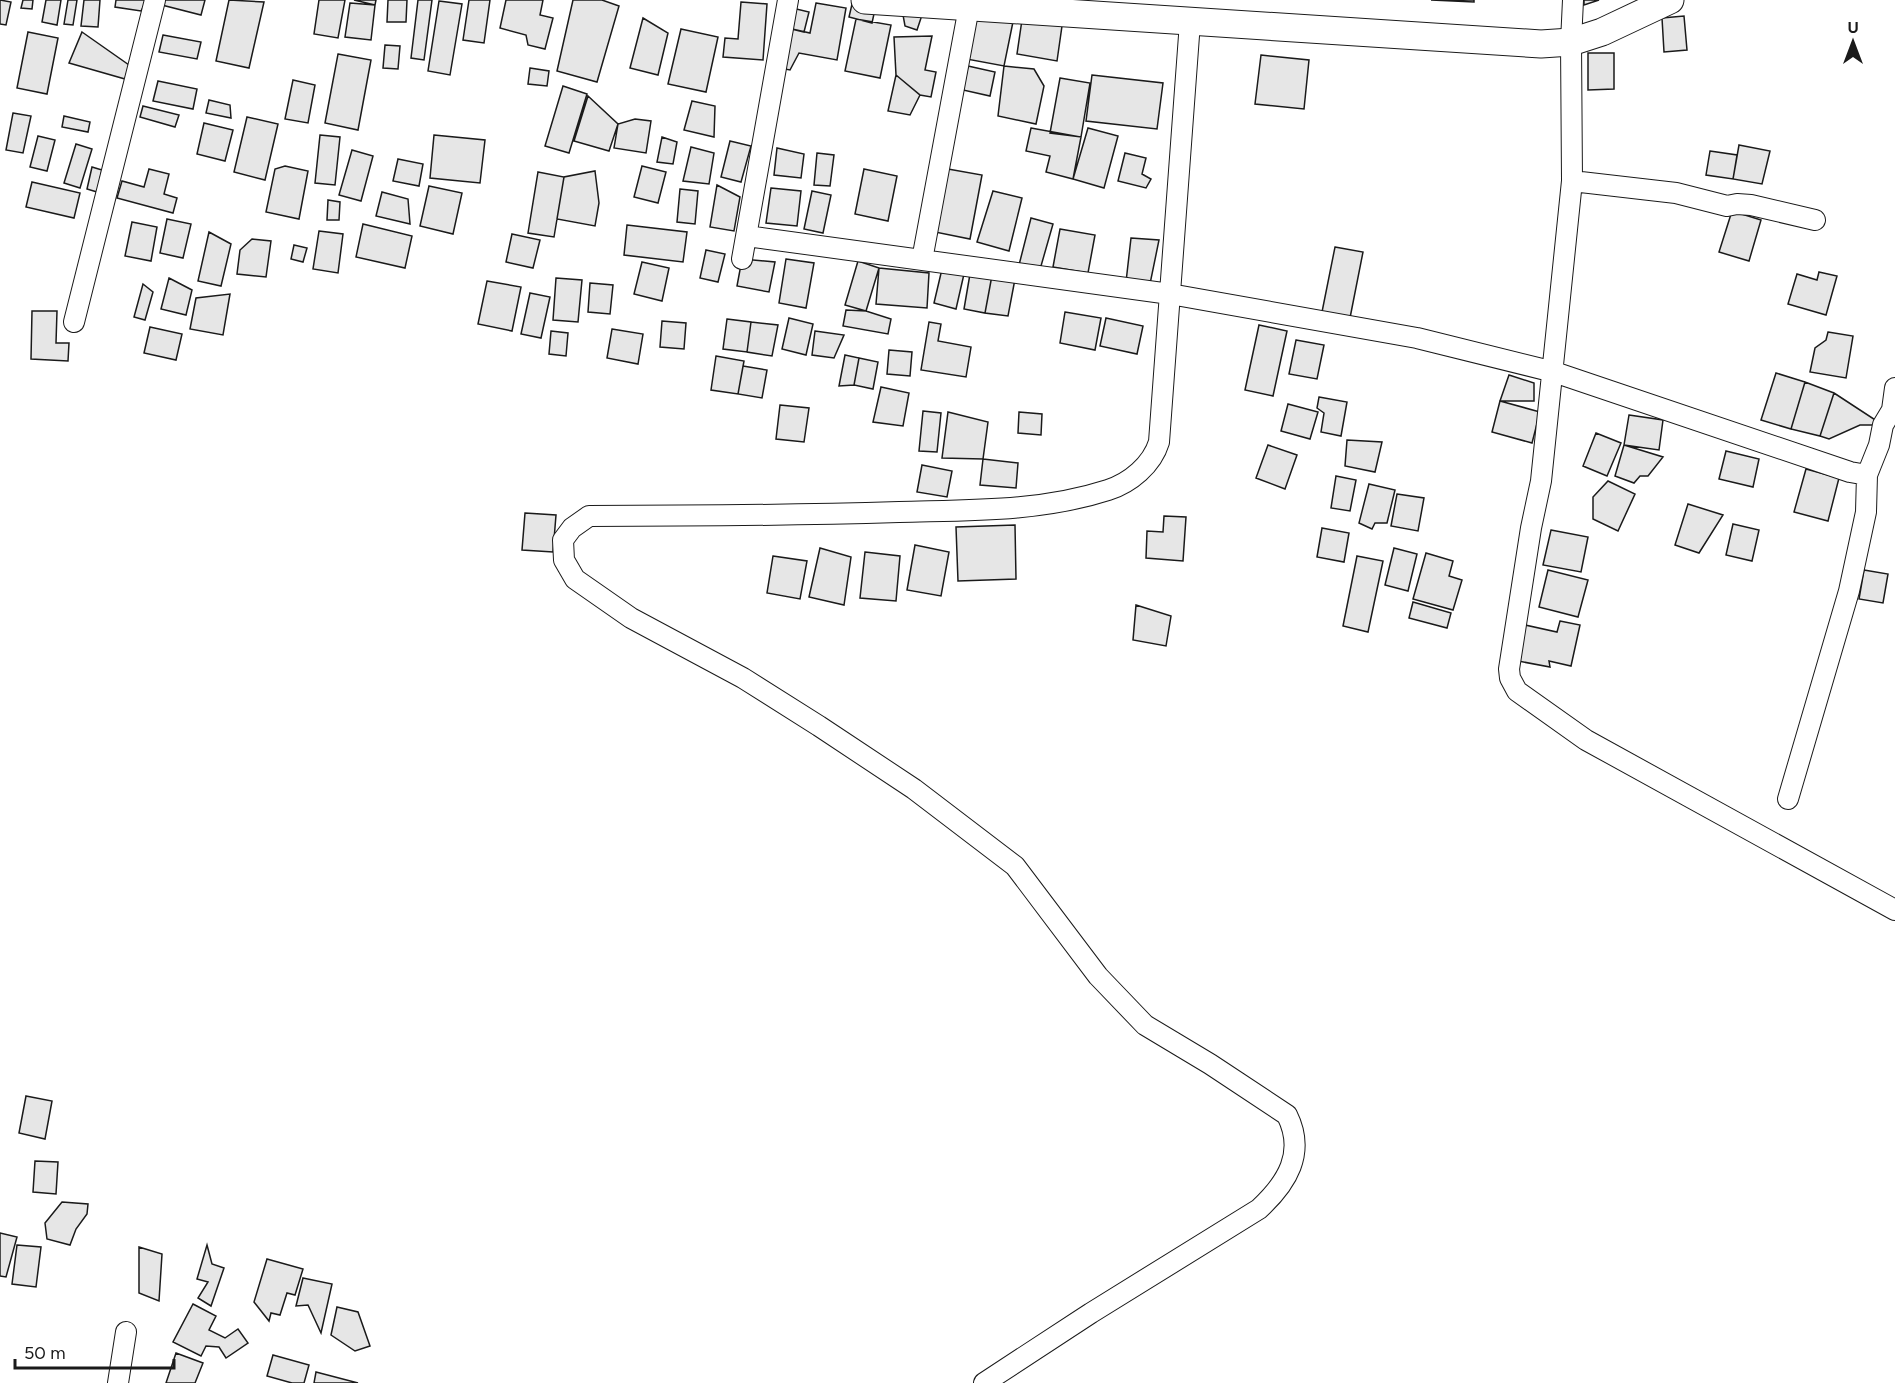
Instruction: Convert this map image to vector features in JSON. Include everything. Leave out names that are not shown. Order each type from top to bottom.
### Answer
[{"type":"main road","points":[[865,0],[969,7],[1098,8],[1190,22],[1541,44],[1571,42],[1602,32],[1670,0]]},
{"type":"street","points":[[74,322],[155,0]]},
{"type":"street","points":[[742,259],[772,78],[788,0]]},
{"type":"street","points":[[1573,0],[1572,181],[1541,481],[1531,528],[1509,669],[1512,684],[1524,698],[1586,740],[1895,910]]},
{"type":"street","points":[[922,260],[969,7]]},
{"type":"street","points":[[984,1383],[1091,1313],[1259,1209],[1276,1193],[1289,1172],[1294,1155],[1295,1137],[1287,1115],[1210,1064],[1145,1025],[1098,976],[1016,866],[914,789],[819,726],[743,678],[631,618],[575,579],[564,560],[563,540],[572,528],[589,516],[773,516],[1017,508],[1065,501],[1109,490],[1132,478],[1156,453],[1159,442],[1190,22]]},
{"type":"street","points":[[1572,181],[1676,193],[1727,206],[1751,205],[1815,220]]},
{"type":"street","points":[[747,236],[1170,294],[1418,338],[1554,372],[1850,472],[1867,475]]},
{"type":"street","points":[[1788,799],[1848,591],[1866,512],[1867,475],[1884,425],[1892,410],[1895,388]]},
{"type":"street","points":[[118,1383],[126,1332]]},
{"type":"building","points":[[0,0],[11,2],[6,25],[0,24]]},
{"type":"building","points":[[23,0],[33,0],[32,9],[21,8]]},
{"type":"building","points":[[46,0],[61,0],[57,25],[42,22]]},
{"type":"building","points":[[68,0],[77,0],[73,25],[64,24]]},
{"type":"building","points":[[84,0],[100,0],[98,27],[81,26]]},
{"type":"building","points":[[116,0],[147,0],[141,11],[115,7]]},
{"type":"building","points":[[156,0],[205,0],[201,15],[154,3]]},
{"type":"building","points":[[229,0],[264,2],[249,68],[216,61]]},
{"type":"building","points":[[319,0],[345,0],[338,38],[314,34]]},
{"type":"building","points":[[354,0],[376,0],[375,5]]},
{"type":"building","points":[[388,0],[407,0],[406,22],[387,22]]},
{"type":"building","points":[[418,0],[432,0],[424,60],[411,58]]},
{"type":"building","points":[[469,0],[490,0],[484,43],[463,40]]},
{"type":"building","points":[[506,0],[543,0],[540,15],[553,18],[545,49],[528,45],[526,35],[500,28]]},
{"type":"building","points":[[573,0],[602,0],[619,6],[597,82],[557,71]]},
{"type":"building","points":[[853,0],[877,0],[872,23],[849,17]]},
{"type":"building","points":[[1431,0],[1474,0],[1474,2]]},
{"type":"building","points":[[1584,0],[1599,0],[1584,5]]},
{"type":"building","points":[[439,1],[462,4],[450,75],[428,71]]},
{"type":"building","points":[[741,2],[767,4],[763,60],[723,57],[725,38],[738,39]]},
{"type":"building","points":[[350,3],[375,5],[371,40],[345,37]]},
{"type":"building","points":[[816,3],[846,8],[837,60],[799,53],[790,70],[774,67],[783,27],[810,33]]},
{"type":"building","points":[[972,3],[1015,12],[1004,66],[961,58]]},
{"type":"building","points":[[925,6],[917,30],[905,26],[903,15]]},
{"type":"building","points":[[788,7],[809,12],[804,32],[783,27]]},
{"type":"building","points":[[1023,13],[1063,19],[1057,61],[1017,54]]},
{"type":"building","points":[[1684,16],[1687,50],[1664,52],[1662,18]]},
{"type":"building","points":[[643,18],[668,33],[658,75],[630,68]]},
{"type":"building","points":[[856,19],[891,25],[880,78],[845,71]]},
{"type":"building","points":[[681,29],[718,37],[706,92],[668,84]]},
{"type":"building","points":[[28,32],[58,38],[47,94],[17,88]]},
{"type":"building","points":[[82,32],[129,65],[125,79],[69,63]]},
{"type":"building","points":[[163,35],[201,42],[197,59],[159,52]]},
{"type":"building","points":[[932,36],[925,70],[936,72],[931,97],[920,95],[896,75],[894,37]]},
{"type":"building","points":[[385,45],[400,46],[398,69],[383,68]]},
{"type":"building","points":[[1588,53],[1614,53],[1614,89],[1588,90]]},
{"type":"building","points":[[338,54],[371,60],[358,130],[325,123]]},
{"type":"building","points":[[1261,55],[1309,60],[1304,109],[1255,104]]},
{"type":"building","points":[[968,66],[995,72],[990,96],[963,90]]},
{"type":"building","points":[[1004,66],[1034,69],[1044,86],[1036,124],[998,116]]},
{"type":"building","points":[[530,68],[549,71],[547,86],[528,84]]},
{"type":"building","points":[[896,75],[920,95],[910,115],[888,111]]},
{"type":"building","points":[[1092,75],[1163,83],[1157,129],[1086,121]]},
{"type":"building","points":[[1060,78],[1090,83],[1081,137],[1050,133]]},
{"type":"building","points":[[293,80],[315,85],[308,123],[285,119]]},
{"type":"building","points":[[158,81],[197,89],[193,109],[153,101]]},
{"type":"building","points":[[563,86],[587,94],[569,153],[545,146]]},
{"type":"building","points":[[588,96],[618,124],[609,151],[574,141]]},
{"type":"building","points":[[209,100],[230,105],[231,118],[206,113]]},
{"type":"building","points":[[692,101],[715,106],[714,137],[684,130]]},
{"type":"building","points":[[143,106],[179,115],[175,127],[140,117]]},
{"type":"building","points":[[13,113],[31,116],[23,153],[6,150]]},
{"type":"building","points":[[64,116],[90,122],[88,132],[62,127]]},
{"type":"building","points":[[247,117],[278,124],[265,180],[234,172]]},
{"type":"building","points":[[635,119],[651,121],[646,153],[614,148],[618,124]]},
{"type":"building","points":[[204,123],[233,130],[225,161],[197,154]]},
{"type":"building","points":[[1031,128],[1081,137],[1073,179],[1046,172],[1050,156],[1026,151]]},
{"type":"building","points":[[1088,128],[1118,136],[1104,188],[1073,179]]},
{"type":"building","points":[[320,135],[340,137],[335,185],[315,183]]},
{"type":"building","points":[[434,135],[485,140],[480,183],[430,178]]},
{"type":"building","points":[[38,136],[55,140],[47,171],[30,167]]},
{"type":"building","points":[[662,137],[677,142],[673,164],[657,162]]},
{"type":"building","points":[[730,141],[751,146],[741,182],[721,177]]},
{"type":"building","points":[[76,144],[92,149],[80,188],[64,183]]},
{"type":"building","points":[[1739,145],[1770,151],[1762,184],[1733,179]]},
{"type":"building","points":[[691,147],[714,153],[709,184],[683,181]]},
{"type":"building","points":[[777,148],[804,154],[801,178],[774,175]]},
{"type":"building","points":[[352,150],[373,156],[361,201],[339,195]]},
{"type":"building","points":[[1710,151],[1737,155],[1733,179],[1706,175]]},
{"type":"building","points":[[817,153],[834,155],[830,186],[814,185]]},
{"type":"building","points":[[1125,153],[1146,158],[1142,174],[1151,179],[1146,188],[1118,181]]},
{"type":"building","points":[[398,159],[423,164],[419,186],[393,181]]},
{"type":"building","points":[[285,166],[308,171],[299,219],[266,212],[275,169]]},
{"type":"building","points":[[642,166],[666,172],[658,203],[634,197]]},
{"type":"building","points":[[92,167],[102,170],[97,192],[87,189]]},
{"type":"building","points":[[149,169],[169,174],[164,194],[177,198],[173,213],[117,198],[122,181],[144,187]]},
{"type":"building","points":[[864,169],[897,176],[888,221],[855,214]]},
{"type":"building","points":[[948,169],[982,175],[970,239],[935,232]]},
{"type":"building","points":[[595,171],[599,203],[595,226],[557,219],[564,177]]},
{"type":"building","points":[[538,172],[564,177],[554,237],[528,233]]},
{"type":"building","points":[[32,182],[80,193],[74,218],[26,207]]},
{"type":"building","points":[[717,185],[740,197],[734,231],[710,227]]},
{"type":"building","points":[[429,186],[462,193],[453,234],[420,226]]},
{"type":"building","points":[[771,188],[801,191],[797,226],[766,223]]},
{"type":"building","points":[[680,189],[698,191],[695,224],[677,222]]},
{"type":"building","points":[[812,191],[831,195],[823,233],[804,229]]},
{"type":"building","points":[[993,191],[1022,198],[1009,251],[977,242]]},
{"type":"building","points":[[382,192],[408,199],[410,224],[376,216]]},
{"type":"building","points":[[328,200],[340,202],[339,220],[327,220]]},
{"type":"building","points":[[1732,211],[1761,220],[1749,261],[1719,252]]},
{"type":"building","points":[[1031,218],[1053,224],[1041,266],[1019,265]]},
{"type":"building","points":[[167,219],[191,224],[183,258],[160,253]]},
{"type":"building","points":[[132,222],[157,227],[151,261],[125,256]]},
{"type":"building","points":[[363,224],[412,236],[405,268],[356,257]]},
{"type":"building","points":[[627,225],[687,232],[683,262],[624,255]]},
{"type":"building","points":[[1060,229],[1095,235],[1088,273],[1053,267]]},
{"type":"building","points":[[319,231],[343,234],[338,273],[313,269]]},
{"type":"building","points":[[209,232],[231,244],[221,286],[198,281]]},
{"type":"building","points":[[512,234],[540,240],[533,268],[506,262]]},
{"type":"building","points":[[1131,238],[1159,240],[1150,284],[1126,282]]},
{"type":"building","points":[[252,239],[271,241],[266,277],[237,274],[240,250]]},
{"type":"building","points":[[294,245],[307,248],[303,262],[291,259]]},
{"type":"building","points":[[1335,247],[1363,252],[1349,323],[1321,317]]},
{"type":"building","points":[[706,250],[725,254],[718,282],[700,278]]},
{"type":"building","points":[[742,259],[775,262],[769,292],[737,286]]},
{"type":"building","points":[[786,259],[814,263],[806,308],[779,303]]},
{"type":"building","points":[[858,261],[879,268],[866,311],[845,305]]},
{"type":"building","points":[[642,262],[669,268],[662,301],[634,294]]},
{"type":"building","points":[[879,268],[929,273],[927,308],[876,304]]},
{"type":"building","points":[[942,269],[964,274],[956,309],[934,303]]},
{"type":"building","points":[[993,270],[985,313],[964,309],[970,274]]},
{"type":"building","points":[[1819,272],[1837,276],[1826,315],[1788,304],[1797,274],[1817,280]]},
{"type":"building","points":[[992,275],[1015,279],[1008,316],[985,313]]},
{"type":"building","points":[[169,278],[192,290],[186,315],[161,309]]},
{"type":"building","points":[[556,278],[582,280],[578,322],[553,320]]},
{"type":"building","points":[[487,281],[521,287],[512,331],[478,324]]},
{"type":"building","points":[[590,283],[613,285],[610,314],[588,312]]},
{"type":"building","points":[[143,284],[153,292],[145,320],[134,317]]},
{"type":"building","points":[[530,293],[550,297],[541,338],[521,334]]},
{"type":"building","points":[[230,294],[223,335],[190,329],[196,298]]},
{"type":"building","points":[[846,310],[866,311],[891,319],[888,334],[843,326]]},
{"type":"building","points":[[32,311],[57,311],[56,343],[69,343],[68,361],[31,359]]},
{"type":"building","points":[[1065,312],[1101,318],[1095,350],[1060,343]]},
{"type":"building","points":[[789,318],[813,324],[806,355],[782,349]]},
{"type":"building","points":[[1106,318],[1143,326],[1137,354],[1100,346]]},
{"type":"building","points":[[727,319],[751,322],[747,352],[723,349]]},
{"type":"building","points":[[662,321],[686,323],[684,349],[660,347]]},
{"type":"building","points":[[751,322],[778,325],[772,356],[747,352]]},
{"type":"building","points":[[929,322],[941,324],[938,341],[971,347],[966,377],[921,370]]},
{"type":"building","points":[[1259,325],[1287,331],[1273,396],[1245,390]]},
{"type":"building","points":[[150,327],[182,334],[176,360],[144,353]]},
{"type":"building","points":[[612,329],[643,334],[638,364],[607,358]]},
{"type":"building","points":[[551,331],[568,333],[566,356],[549,354]]},
{"type":"building","points":[[815,331],[844,335],[834,358],[812,355]]},
{"type":"building","points":[[1828,332],[1853,336],[1846,378],[1810,372],[1815,348],[1826,340]]},
{"type":"building","points":[[1296,340],[1324,345],[1317,379],[1289,374]]},
{"type":"building","points":[[889,350],[912,352],[910,376],[887,374]]},
{"type":"building","points":[[845,355],[859,358],[854,385],[839,386]]},
{"type":"building","points":[[716,356],[744,361],[738,394],[711,390]]},
{"type":"building","points":[[859,358],[878,362],[873,389],[854,385]]},
{"type":"building","points":[[743,366],[767,370],[762,398],[738,394]]},
{"type":"building","points":[[1776,373],[1805,382],[1791,429],[1761,420]]},
{"type":"building","points":[[1509,375],[1534,383],[1534,401],[1500,401]]},
{"type":"building","points":[[1805,382],[1834,393],[1820,436],[1791,429]]},
{"type":"building","points":[[881,387],[909,393],[903,426],[873,422]]},
{"type":"building","points":[[1834,393],[1883,425],[1860,425],[1829,439],[1820,436]]},
{"type":"building","points":[[1319,397],[1347,402],[1341,436],[1321,432],[1324,413],[1317,408]]},
{"type":"building","points":[[1500,401],[1540,412],[1532,443],[1492,432]]},
{"type":"building","points":[[1288,404],[1318,412],[1310,439],[1281,431]]},
{"type":"building","points":[[780,405],[809,408],[804,442],[776,439]]},
{"type":"building","points":[[923,411],[941,413],[937,452],[919,451]]},
{"type":"building","points":[[948,412],[988,422],[983,459],[942,458]]},
{"type":"building","points":[[1019,412],[1042,414],[1041,435],[1018,433]]},
{"type":"building","points":[[1629,415],[1663,420],[1659,450],[1624,445]]},
{"type":"building","points":[[1596,433],[1621,443],[1607,476],[1583,466]]},
{"type":"building","points":[[1347,440],[1382,442],[1375,472],[1345,466]]},
{"type":"building","points":[[1268,445],[1297,455],[1285,489],[1256,478]]},
{"type":"building","points":[[1624,445],[1663,457],[1648,476],[1640,476],[1634,483],[1615,476]]},
{"type":"building","points":[[1726,451],[1759,459],[1753,487],[1719,479]]},
{"type":"building","points":[[983,459],[1018,463],[1016,488],[980,485]]},
{"type":"building","points":[[922,465],[952,471],[947,497],[917,492]]},
{"type":"building","points":[[1806,469],[1839,478],[1828,521],[1794,512]]},
{"type":"building","points":[[1336,476],[1356,480],[1350,511],[1331,508]]},
{"type":"building","points":[[1608,481],[1635,494],[1618,531],[1593,519],[1593,497]]},
{"type":"building","points":[[1369,484],[1395,490],[1387,523],[1375,523],[1372,529],[1359,523]]},
{"type":"building","points":[[1397,494],[1424,498],[1418,531],[1391,526]]},
{"type":"building","points":[[1688,504],[1723,515],[1699,553],[1675,545]]},
{"type":"building","points":[[525,513],[556,515],[553,552],[522,550]]},
{"type":"building","points":[[1164,516],[1186,517],[1183,561],[1146,558],[1147,531],[1163,532]]},
{"type":"building","points":[[1733,524],[1759,530],[1752,561],[1726,555]]},
{"type":"building","points":[[1015,525],[1016,579],[958,581],[956,527]]},
{"type":"building","points":[[1322,528],[1349,533],[1344,562],[1317,557]]},
{"type":"building","points":[[1551,530],[1588,537],[1581,572],[1543,565]]},
{"type":"building","points":[[915,545],[949,552],[941,596],[907,590]]},
{"type":"building","points":[[820,548],[851,557],[844,605],[809,597]]},
{"type":"building","points":[[1394,548],[1417,554],[1408,591],[1385,585]]},
{"type":"building","points":[[865,552],[900,556],[896,601],[860,598]]},
{"type":"building","points":[[1426,553],[1453,561],[1449,576],[1462,580],[1453,610],[1413,599]]},
{"type":"building","points":[[773,556],[807,561],[800,599],[767,593]]},
{"type":"building","points":[[1357,556],[1383,561],[1368,632],[1343,626]]},
{"type":"building","points":[[1548,570],[1588,580],[1578,617],[1539,607]]},
{"type":"building","points":[[1864,570],[1888,574],[1883,603],[1859,599]]},
{"type":"building","points":[[1413,602],[1451,613],[1447,628],[1409,618]]},
{"type":"building","points":[[1136,605],[1171,616],[1166,646],[1133,640]]},
{"type":"building","points":[[1560,621],[1580,625],[1571,666],[1549,661],[1550,667],[1518,661],[1525,625],[1557,632]]},
{"type":"building","points":[[26,1096],[52,1101],[45,1139],[19,1133]]},
{"type":"building","points":[[35,1161],[58,1162],[56,1194],[33,1192]]},
{"type":"building","points":[[62,1202],[88,1204],[87,1214],[76,1229],[70,1245],[47,1239],[45,1223]]},
{"type":"building","points":[[0,1233],[17,1237],[6,1277],[0,1276]]},
{"type":"building","points":[[17,1245],[41,1247],[36,1287],[12,1284]]},
{"type":"building","points":[[207,1245],[212,1264],[224,1268],[211,1306],[198,1298],[208,1282],[197,1279]]},
{"type":"building","points":[[139,1247],[162,1254],[159,1301],[139,1293]]},
{"type":"building","points":[[267,1259],[303,1269],[295,1295],[287,1293],[280,1315],[271,1313],[269,1321],[254,1302]]},
{"type":"building","points":[[303,1278],[332,1284],[321,1333],[308,1305],[296,1306]]},
{"type":"building","points":[[193,1304],[216,1316],[209,1330],[225,1338],[238,1329],[248,1343],[226,1358],[219,1347],[206,1346],[201,1356],[173,1342]]},
{"type":"building","points":[[337,1307],[358,1312],[370,1346],[355,1351],[331,1335]]},
{"type":"building","points":[[176,1353],[203,1363],[195,1383],[166,1383]]},
{"type":"building","points":[[273,1355],[309,1365],[304,1383],[292,1383],[267,1376]]},
{"type":"building","points":[[316,1372],[358,1383],[314,1383]]}]
